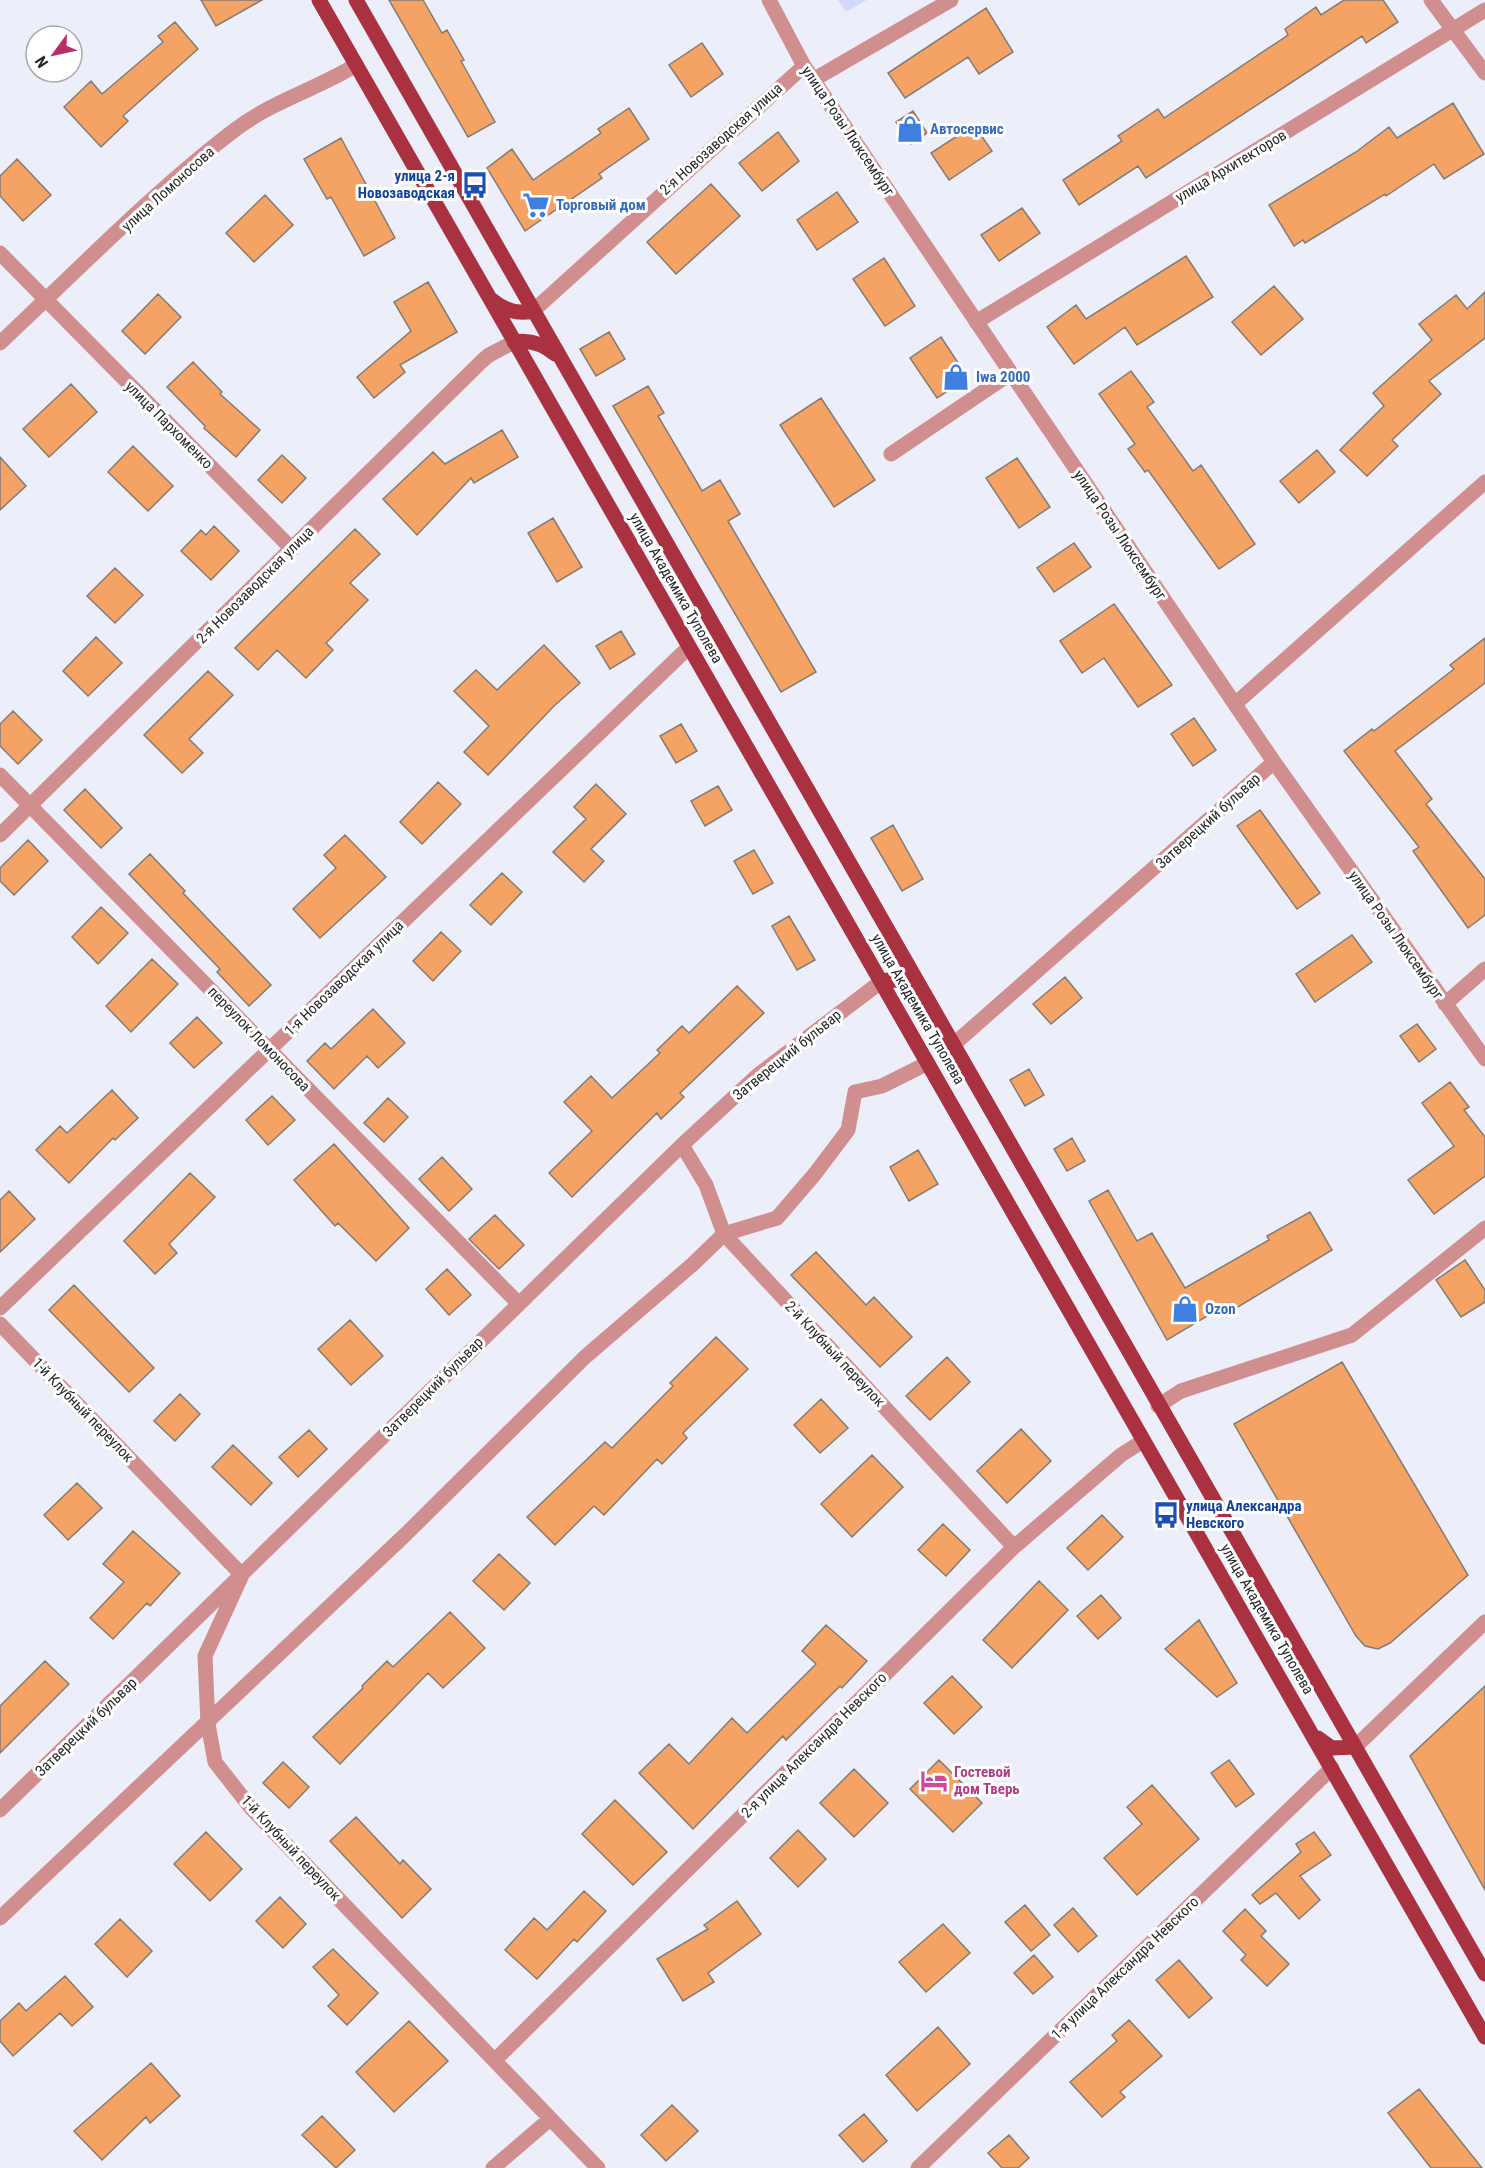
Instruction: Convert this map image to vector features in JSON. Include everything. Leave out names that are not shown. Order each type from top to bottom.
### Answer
[{"type":"main road","name":"улица Академика Туполева","points":[[319,0],[1485,2037]]},
{"type":"main road","name":"улица Академика Туполева","points":[[356,0],[1158,1406],[1485,1974]]},
{"type":"main road","points":[[488,296],[500,307],[513,312],[524,313],[533,310]]},
{"type":"main road","points":[[514,342],[524,340],[547,347],[560,358]]},
{"type":"main road","points":[[882,981],[892,979],[902,981],[925,996]]},
{"type":"main road","points":[[1313,1735],[1332,1748],[1355,1748]]},
{"type":"street","name":"улица Розы Люксембург","points":[[769,0],[813,80],[1234,704],[1485,1059]]},
{"type":"street","points":[[813,80],[951,0]]},
{"type":"street","points":[[1431,0],[1485,73]]},
{"type":"street","name":"улица Архитекторов","points":[[976,322],[1485,10]]},
{"type":"street","name":"улица Ломоносова","points":[[0,343],[170,185],[236,130],[272,105],[335,78],[356,65]]},
{"type":"street","name":"2-я Новозаводская улица","points":[[533,310],[804,66]]},
{"type":"street","name":"улица Пархоменко","points":[[0,253],[292,549]]},
{"type":"street","name":"2-я Новозаводская улица","points":[[0,835],[489,355],[514,342]]},
{"type":"street","points":[[891,454],[1011,373]]},
{"type":"street","points":[[1234,704],[1485,482]]},
{"type":"street","name":"1-я Новозаводская улица","points":[[0,1308],[688,648]]},
{"type":"street","name":"Затверецкий бульвар","points":[[953,1045],[1274,762]]},
{"type":"street","name":"переулок Ломоносова","points":[[0,775],[518,1303]]},
{"type":"street","points":[[1445,1004],[1485,969]]},
{"type":"street","name":"Затверецкий бульвар","points":[[0,1810],[682,1145],[758,1075],[882,981]]},
{"type":"street","points":[[0,1918],[208,1724],[406,1534],[585,1357],[693,1264],[724,1234],[777,1218],[848,1130],[855,1092],[882,1086],[928,1063]]},
{"type":"street","name":"2-й Клубный переулок","points":[[682,1145],[706,1185],[724,1234],[1014,1547]]},
{"type":"street","points":[[1158,1406],[1181,1391],[1352,1335],[1485,1228]]},
{"type":"street","name":"1-й Клубный переулок","points":[[0,1324],[242,1575],[205,1656],[208,1724],[215,1762],[251,1808],[598,2168]]},
{"type":"street","name":"2-я улица Александра Невского","points":[[495,2060],[1014,1547],[1121,1455],[1143,1441]]},
{"type":"street","points":[[1355,1748],[1485,1622]]},
{"type":"street","name":"1-я улица Александра Невского","points":[[918,2168],[1332,1768]]},
{"type":"street","points":[[493,2168],[550,2119]]},
{"type":"shaded area","points":[[838,0],[867,0],[846,12]]},
{"type":"building","points":[[201,0],[262,0],[216,26]]},
{"type":"building","points":[[389,0],[423,0],[442,33],[447,30],[464,60],[461,61],[495,122],[468,137]]},
{"type":"building","points":[[1344,0],[1383,0],[1398,22],[1366,43],[1362,36],[1146,178],[1138,166],[1079,205],[1063,180],[1122,141],[1118,136],[1158,109],[1164,118],[1288,35],[1285,29],[1316,7],[1321,15]]},
{"type":"building","points":[[986,8],[1013,52],[979,74],[968,57],[905,98],[888,73]]},
{"type":"building","points":[[175,22],[198,49],[123,116],[128,121],[101,147],[64,107],[91,81],[102,94],[163,42],[158,36]]},
{"type":"building","points":[[702,43],[723,74],[691,97],[669,65]]},
{"type":"building","points":[[1453,103],[1484,154],[1444,179],[1434,164],[1386,196],[1385,194],[1305,243],[1303,240],[1294,246],[1269,205],[1356,152],[1389,127],[1397,138]]},
{"type":"building","name":"Торговый дом","points":[[629,108],[649,139],[599,174],[602,178],[525,231],[487,168],[512,149],[533,180],[601,133],[598,129]]},
{"type":"building","points":[[913,111],[927,133],[911,144],[896,122]]},
{"type":"building","points":[[974,125],[992,151],[949,180],[931,153]]},
{"type":"building","points":[[778,132],[799,161],[762,191],[739,163]]},
{"type":"building","points":[[341,138],[395,238],[364,256],[331,197],[327,199],[304,159]]},
{"type":"building","points":[[17,159],[51,195],[23,221],[0,196],[0,176]]},
{"type":"building","points":[[711,184],[740,216],[676,274],[647,242]]},
{"type":"building","points":[[837,192],[858,222],[817,250],[797,220]]},
{"type":"building","points":[[265,195],[293,225],[254,262],[226,233]]},
{"type":"building","points":[[1022,208],[1040,233],[999,261],[981,235]]},
{"type":"building","points":[[1186,256],[1213,297],[1137,345],[1125,327],[1074,364],[1047,327],[1076,305],[1086,319]]},
{"type":"building","points":[[884,258],[915,306],[885,326],[853,279]]},
{"type":"building","points":[[428,282],[457,332],[400,365],[405,372],[374,398],[357,377],[411,331],[394,302]]},
{"type":"building","points":[[1274,286],[1303,319],[1261,355],[1232,322]]},
{"type":"building","points":[[1485,292],[1485,338],[1429,381],[1441,394],[1392,440],[1398,446],[1367,476],[1340,450],[1384,406],[1373,393],[1432,340],[1419,324],[1456,295],[1467,309]]},
{"type":"building","points":[[158,294],[181,317],[145,354],[122,331]]},
{"type":"building","points":[[609,332],[625,359],[596,376],[580,349]]},
{"type":"building","points":[[941,337],[968,378],[937,398],[910,358]]},
{"type":"building","points":[[193,362],[222,392],[220,394],[260,430],[236,457],[204,428],[205,426],[167,387]]},
{"type":"building","points":[[1131,371],[1154,402],[1147,407],[1193,471],[1201,465],[1255,544],[1219,569],[1148,470],[1145,472],[1128,449],[1135,444],[1099,394]]},
{"type":"building","points":[[71,384],[97,412],[49,457],[23,429]]},
{"type":"building","points":[[648,386],[664,413],[658,416],[702,491],[720,480],[740,514],[728,521],[816,672],[781,692],[613,406]]},
{"type":"building","points":[[821,398],[875,480],[834,507],[780,425]]},
{"type":"building","points":[[502,430],[518,457],[474,483],[471,478],[417,535],[383,499],[433,452],[445,464]]},
{"type":"building","points":[[133,446],[173,486],[148,511],[108,472]]},
{"type":"building","points":[[1317,450],[1335,472],[1299,503],[1280,481]]},
{"type":"building","points":[[282,455],[306,478],[282,503],[258,480]]},
{"type":"building","points":[[0,457],[26,486],[0,510]]},
{"type":"building","points":[[1017,458],[1050,507],[1019,528],[986,478]]},
{"type":"building","points":[[553,518],[582,567],[557,582],[528,533]]},
{"type":"building","points":[[214,526],[239,551],[211,580],[181,551],[201,530],[206,535]]},
{"type":"building","points":[[355,529],[380,554],[350,583],[368,600],[326,643],[333,650],[306,678],[277,650],[258,670],[235,648]]},
{"type":"building","points":[[1074,543],[1091,567],[1054,592],[1037,568]]},
{"type":"building","points":[[115,568],[143,595],[115,623],[87,596]]},
{"type":"building","points":[[1114,604],[1172,685],[1138,707],[1104,658],[1082,673],[1060,641]]},
{"type":"building","points":[[621,631],[635,654],[610,669],[596,646]]},
{"type":"building","points":[[96,637],[122,663],[88,696],[63,671]]},
{"type":"building","points":[[1485,638],[1485,683],[1395,751],[1432,799],[1426,804],[1485,879],[1485,915],[1468,928],[1413,851],[1419,847],[1344,751],[1372,729],[1374,731],[1454,669],[1450,665]]},
{"type":"building","points":[[544,645],[580,683],[554,706],[488,775],[464,752],[489,726],[454,691],[476,670],[497,690]]},
{"type":"building","points":[[208,671],[233,695],[189,739],[203,753],[182,773],[144,735]]},
{"type":"building","points":[[13,711],[42,740],[18,764],[0,746],[0,724]]},
{"type":"building","points":[[1194,718],[1216,750],[1193,766],[1171,734]]},
{"type":"building","points":[[681,724],[697,751],[676,763],[660,736]]},
{"type":"building","points":[[438,782],[461,804],[422,844],[400,822]]},
{"type":"building","points":[[596,784],[626,814],[591,849],[604,861],[584,882],[553,852],[586,819],[574,807]]},
{"type":"building","points":[[718,786],[732,810],[705,826],[691,801]]},
{"type":"building","points":[[85,789],[122,828],[101,848],[64,810]]},
{"type":"building","points":[[1260,810],[1320,893],[1297,909],[1237,826]]},
{"type":"building","points":[[893,825],[923,879],[902,891],[871,838]]},
{"type":"building","points":[[345,835],[386,877],[320,938],[293,909],[336,868],[324,855]]},
{"type":"building","points":[[28,840],[48,861],[14,895],[0,881],[0,868]]},
{"type":"building","points":[[754,850],[773,883],[753,894],[734,861]]},
{"type":"building","points":[[150,854],[185,891],[183,893],[271,985],[249,1006],[217,972],[220,969],[129,874]]},
{"type":"building","points":[[502,873],[522,892],[491,925],[470,905]]},
{"type":"building","points":[[101,907],[128,933],[98,964],[72,937]]},
{"type":"building","points":[[789,916],[815,960],[797,970],[772,926]]},
{"type":"building","points":[[441,932],[461,951],[433,981],[413,961]]},
{"type":"building","points":[[1352,935],[1372,962],[1315,1002],[1296,974]]},
{"type":"building","points":[[152,959],[178,984],[131,1032],[106,1006]]},
{"type":"building","points":[[1065,977],[1082,998],[1051,1024],[1033,1004]]},
{"type":"building","points":[[737,986],[764,1013],[680,1093],[684,1097],[661,1119],[657,1113],[572,1197],[549,1173],[592,1131],[564,1102],[591,1076],[612,1098],[660,1053],[657,1050],[682,1026],[689,1033]]},
{"type":"building","points":[[373,1009],[405,1043],[378,1068],[367,1056],[334,1089],[307,1061],[325,1043],[331,1049]]},
{"type":"building","points":[[197,1017],[222,1043],[194,1068],[170,1043]]},
{"type":"building","points":[[1417,1024],[1436,1049],[1419,1062],[1400,1036]]},
{"type":"building","points":[[1029,1069],[1044,1095],[1025,1106],[1010,1080]]},
{"type":"building","points":[[1450,1082],[1469,1107],[1464,1110],[1485,1137],[1485,1176],[1434,1214],[1408,1180],[1454,1146],[1422,1103]]},
{"type":"building","points":[[112,1090],[138,1118],[115,1140],[113,1138],[69,1183],[36,1150],[60,1126],[67,1133]]},
{"type":"building","points":[[272,1096],[295,1120],[268,1145],[246,1120]]},
{"type":"building","points":[[388,1098],[408,1117],[384,1142],[364,1123]]},
{"type":"building","points":[[1072,1138],[1085,1161],[1067,1171],[1054,1149]]},
{"type":"building","points":[[334,1144],[409,1228],[376,1261],[338,1223],[335,1226],[294,1180]]},
{"type":"building","points":[[918,1150],[938,1184],[909,1201],[890,1167]]},
{"type":"building","points":[[442,1157],[472,1189],[449,1211],[419,1179]]},
{"type":"building","points":[[190,1173],[215,1197],[169,1244],[177,1253],[155,1274],[124,1241]]},
{"type":"building","points":[[1108,1190],[1137,1241],[1152,1233],[1185,1288],[1269,1240],[1267,1236],[1310,1212],[1332,1250],[1233,1310],[1229,1303],[1167,1340],[1089,1201]]},
{"type":"building","points":[[9,1191],[35,1219],[0,1252],[0,1200]]},
{"type":"building","points":[[495,1215],[524,1245],[499,1269],[469,1239]]},
{"type":"building","points":[[816,1252],[866,1305],[874,1297],[912,1337],[880,1367],[791,1275]]},
{"type":"building","points":[[1465,1260],[1485,1290],[1485,1302],[1461,1317],[1436,1280]]},
{"type":"building","points":[[447,1269],[471,1295],[449,1315],[426,1289]]},
{"type":"building","points":[[74,1285],[154,1368],[129,1392],[49,1310]]},
{"type":"building","points":[[350,1320],[383,1356],[351,1385],[318,1349]]},
{"type":"building","points":[[716,1337],[748,1369],[683,1433],[687,1438],[662,1464],[657,1459],[604,1515],[594,1506],[555,1545],[527,1517],[605,1442],[612,1448],[673,1386],[670,1383]]},
{"type":"building","points":[[947,1357],[970,1382],[930,1420],[906,1396]]},
{"type":"building","points":[[1342,1362],[1468,1575],[1390,1643],[1378,1649],[1365,1646],[1356,1636],[1234,1424]]},
{"type":"building","points":[[180,1394],[200,1414],[175,1441],[154,1421]]},
{"type":"building","points":[[821,1399],[848,1428],[820,1453],[794,1425]]},
{"type":"building","points":[[1021,1429],[1051,1461],[1007,1503],[977,1471]]},
{"type":"building","points":[[309,1430],[327,1449],[298,1477],[279,1457]]},
{"type":"building","points":[[233,1445],[272,1483],[251,1505],[212,1467]]},
{"type":"building","points":[[872,1455],[903,1487],[852,1537],[821,1504]]},
{"type":"building","points":[[77,1483],[102,1508],[68,1540],[44,1515]]},
{"type":"building","points":[[1102,1515],[1123,1537],[1088,1570],[1067,1548]]},
{"type":"building","points":[[943,1524],[970,1550],[946,1576],[918,1550]]},
{"type":"building","points":[[133,1531],[180,1573],[150,1606],[147,1603],[113,1639],[90,1618],[124,1582],[103,1564]]},
{"type":"building","points":[[499,1554],[530,1583],[504,1610],[473,1581]]},
{"type":"building","points":[[1039,1581],[1068,1610],[1012,1668],[983,1640]]},
{"type":"building","points":[[1101,1595],[1121,1618],[1098,1639],[1077,1616]]},
{"type":"building","points":[[450,1612],[485,1648],[443,1688],[428,1673],[340,1764],[313,1737],[387,1661],[393,1667]]},
{"type":"building","points":[[1199,1620],[1237,1683],[1217,1697],[1165,1649]]},
{"type":"building","points":[[826,1625],[867,1661],[842,1688],[840,1686],[786,1740],[783,1736],[693,1829],[639,1773],[669,1744],[689,1764],[732,1718],[747,1733],[816,1664],[802,1651]]},
{"type":"building","points":[[45,1661],[69,1684],[0,1753],[0,1706]]},
{"type":"building","points":[[952,1676],[982,1707],[954,1734],[924,1703]]},
{"type":"building","points":[[1485,1686],[1485,1890],[1410,1756]]},
{"type":"building","points":[[939,1760],[982,1803],[953,1832],[910,1789]]},
{"type":"building","points":[[1229,1760],[1254,1794],[1236,1807],[1211,1773]]},
{"type":"building","points":[[283,1762],[309,1787],[289,1808],[263,1783]]},
{"type":"building","points":[[854,1769],[888,1803],[854,1837],[820,1803]]},
{"type":"building","points":[[1152,1785],[1199,1839],[1137,1895],[1104,1858],[1142,1824],[1127,1807]]},
{"type":"building","points":[[615,1800],[667,1852],[633,1885],[582,1834]]},
{"type":"building","points":[[356,1817],[400,1864],[403,1860],[431,1889],[402,1918],[330,1841]]},
{"type":"building","points":[[798,1830],[826,1859],[798,1887],[770,1858]]},
{"type":"building","points":[[206,1832],[242,1869],[210,1901],[174,1864]]},
{"type":"building","points":[[1314,1832],[1331,1855],[1300,1876],[1320,1900],[1299,1919],[1276,1893],[1260,1904],[1252,1895],[1301,1852],[1296,1844]]},
{"type":"building","points":[[584,1891],[606,1911],[577,1942],[574,1939],[537,1979],[505,1950],[534,1918],[547,1930]]},
{"type":"building","points":[[280,1897],[306,1924],[283,1948],[256,1921]]},
{"type":"building","points":[[737,1901],[761,1934],[708,1973],[714,1982],[683,2001],[657,1959],[708,1929],[704,1925]]},
{"type":"building","points":[[1025,1905],[1050,1935],[1031,1951],[1005,1922]]},
{"type":"building","points":[[1073,1908],[1097,1936],[1078,1952],[1054,1925]]},
{"type":"building","points":[[1245,1909],[1266,1931],[1261,1936],[1289,1964],[1267,1986],[1241,1960],[1246,1955],[1223,1931]]},
{"type":"building","points":[[120,1919],[152,1951],[127,1977],[95,1944]]},
{"type":"building","points":[[943,1924],[970,1953],[926,1992],[899,1962]]},
{"type":"building","points":[[333,1949],[378,1993],[347,2025],[328,2006],[339,1995],[313,1967]]},
{"type":"building","points":[[1034,1955],[1053,1977],[1033,1994],[1014,1973]]},
{"type":"building","points":[[1179,1960],[1212,1998],[1189,2018],[1156,1980]]},
{"type":"building","points":[[65,1976],[93,2007],[72,2026],[60,2013],[13,2056],[0,2041],[0,2021],[19,2003],[26,2011]]},
{"type":"building","points":[[1129,2020],[1162,2056],[1120,2092],[1125,2097],[1102,2117],[1070,2082],[1117,2041],[1112,2035]]},
{"type":"building","points":[[409,2021],[448,2061],[394,2112],[356,2072]]},
{"type":"building","points":[[938,2027],[970,2064],[917,2111],[886,2075]]},
{"type":"building","points":[[151,2063],[180,2096],[150,2123],[146,2117],[102,2160],[74,2131]]},
{"type":"building","points":[[1419,2089],[1482,2168],[1431,2168],[1388,2113]]},
{"type":"building","points":[[672,2105],[698,2131],[666,2161],[641,2135]]},
{"type":"building","points":[[864,2114],[887,2141],[863,2162],[839,2135]]},
{"type":"building","points":[[322,2116],[355,2150],[336,2168],[302,2135]]},
{"type":"building","points":[[1009,2135],[1029,2158],[1018,2168],[1002,2168],[988,2153]]},
{"type":"place","name":"Автосервис","points":[[910,129]]},
{"type":"place","name":"улица 2-я Новозаводская","points":[[475,185]]},
{"type":"place","name":"Торговый дом","points":[[536,205]]},
{"type":"place","name":"Iwa 2000","points":[[956,377]]},
{"type":"place","name":"Ozon","points":[[1185,1309]]},
{"type":"place","name":"улица Александра Невского","points":[[1166,1515]]},
{"type":"place","name":"Гостевой дом Тверь","points":[[934,1781]]}]
